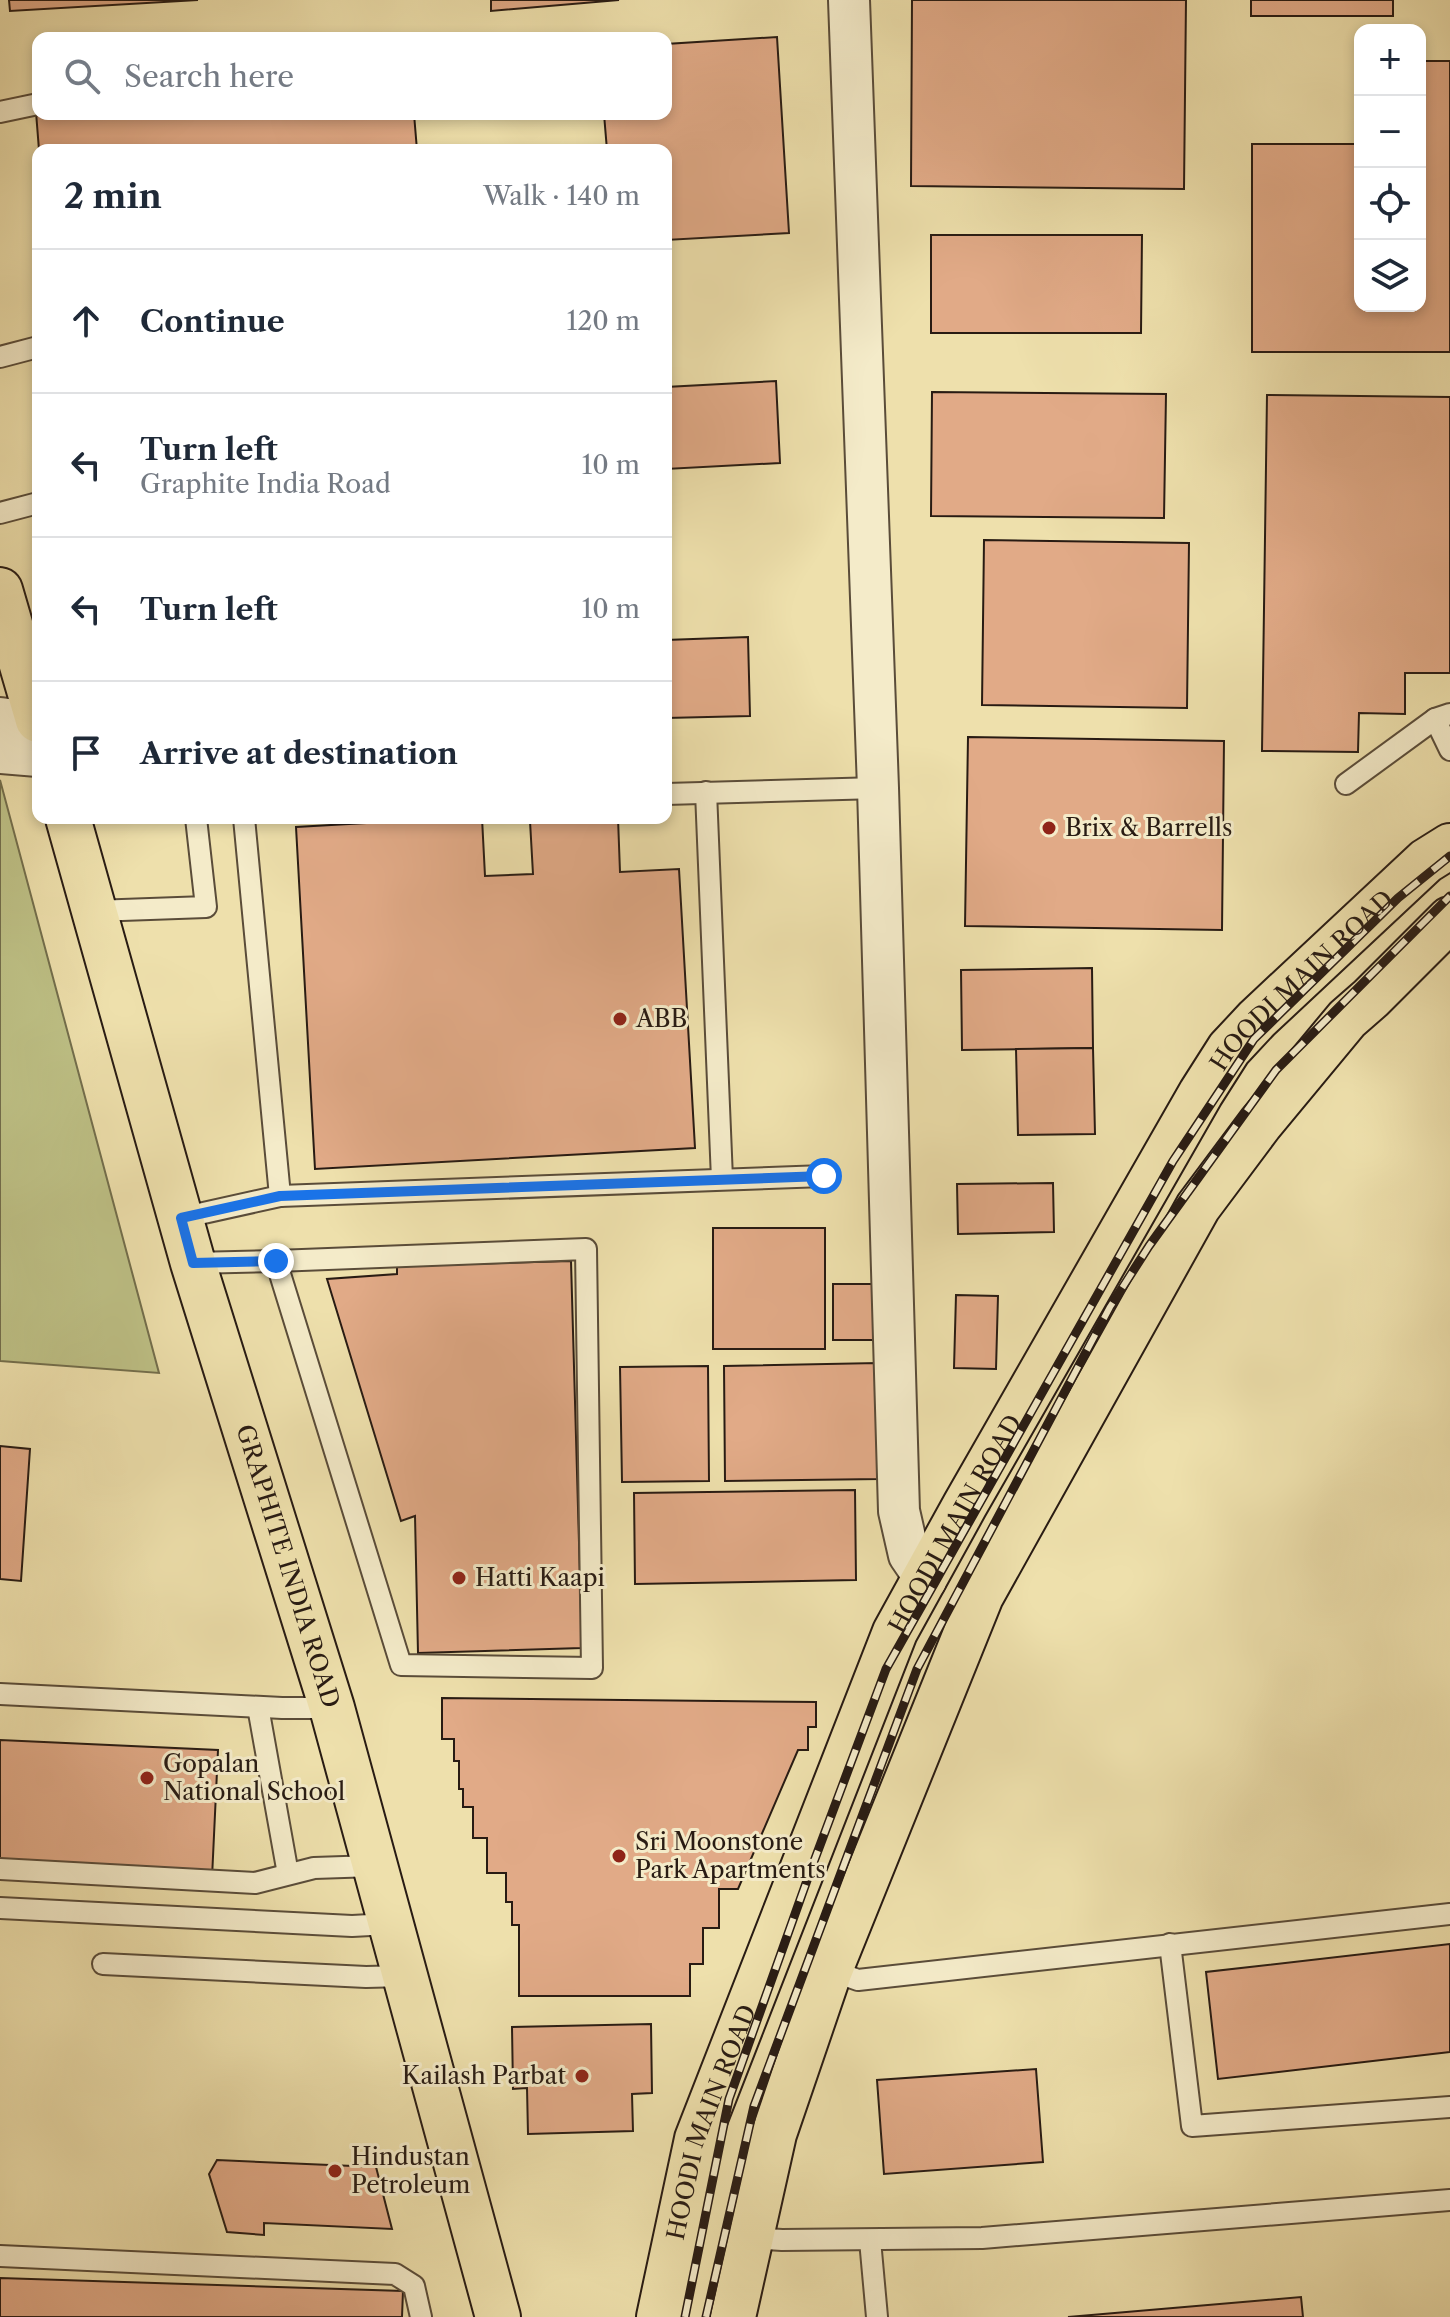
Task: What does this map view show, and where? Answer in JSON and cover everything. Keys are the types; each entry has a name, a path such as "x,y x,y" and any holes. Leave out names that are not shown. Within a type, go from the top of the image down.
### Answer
{"main road":[{"path":"0,590 32,702"},
{"name":"GRAPHITE INDIA ROAD","path":"70,824 193,1263 332,1708 498,2317"},
{"name":"HOODI MAIN ROAD","path":"659,2317 697,2139 895,1632 1201,1093 1229,1049 1267,1009 1426,861 1450,846"},
{"path":"733,2317 774,2134 830,1970 981,1596 1198,1207 1260,1124 1347,1019 1450,919"}],"street":[{"path":"849,0 878,788 899,1511 909,1555 926,1580"},
{"path":"0,720 32,723"},
{"path":"0,751 32,754"}],"lane":[{"path":"0,112 32,105"},
{"path":"0,357 32,349"},
{"path":"0,513 32,505"},
{"path":"1346,784 1442,717 1450,750"},
{"path":"672,794 878,788"},
{"path":"706,792 722,1179"},
{"path":"94,911 206,907 197,824"},
{"path":"245,824 280,1196"},
{"path":"181,1218 280,1196 824,1176"},
{"path":"193,1263 586,1249 592,1668 401,1665 276,1261"},
{"path":"0,1694 332,1708"},
{"path":"258,1707 288,1874"},
{"path":"0,1869 255,1883 314,1868 374,1866"},
{"path":"0,1908 352,1926 389,1924"},
{"path":"830,1970 858,1980 1450,1914"},
{"path":"1170,1944 1192,2126 1450,2107"},
{"path":"103,1964 366,1977 405,1976"},
{"path":"750,2238 982,2238 1450,2200"},
{"path":"870,2240 877,2317"},
{"path":"0,2256 395,2274 414,2286 421,2317"}],"green space":[{"path":"0,780 159,1373 0,1361"}],"building":[{"path":"9,0 198,0 10,11"},
{"path":"491,0 619,0 491,11"},
{"path":"912,0 1186,0 1184,189 911,186"},
{"path":"1251,0 1393,0 1393,16 1251,16"},
{"path":"777,37 789,233 672,240 672,144 606,144 604,120 672,120 672,44"},
{"path":"1426,61 1450,61 1450,352 1252,352 1252,144 1354,144 1354,312 1426,312"},
{"path":"37,120 414,120 416,144 39,144"},
{"path":"931,235 1142,235 1141,333 931,333"},
{"path":"776,381 780,463 672,469 672,387"},
{"path":"932,392 1166,394 1164,518 931,516"},
{"path":"1267,395 1450,397 1450,673 1405,673 1405,714 1359,713 1358,752 1262,751"},
{"path":"984,540 1189,543 1187,708 982,705"},
{"path":"748,637 750,716 672,718 672,640"},
{"path":"968,737 1224,741 1222,930 965,926"},
{"path":"482,824 485,876 533,874 530,824 618,824 620,872 679,869 695,1148 315,1169 296,827"},
{"path":"1092,968 1093,1048 962,1050 961,970"},
{"path":"1093,1048 1095,1134 1018,1135 1016,1049"},
{"path":"1053,1183 1054,1232 958,1234 957,1184"},
{"path":"713,1228 825,1228 825,1349 713,1349"},
{"path":"571,1261 582,1648 418,1653 415,1516 401,1521 327,1279 397,1274 397,1266"},
{"path":"833,1284 877,1284 877,1340 833,1340"},
{"path":"956,1295 998,1296 996,1369 954,1368"},
{"path":"878,1363 880,1479 725,1481 724,1366"},
{"path":"708,1366 709,1481 622,1482 620,1367"},
{"path":"0,1446 30,1449 21,1581 0,1579"},
{"path":"855,1490 856,1580 635,1584 634,1493"},
{"name":"Sri Moonstone Park Apartments","path":"442,1698 816,1702 816,1727 808,1727 808,1750 798,1750 738,1889 719,1889 719,1928 703,1928 703,1964 690,1964 690,1996 519,1996 519,1925 512,1925 512,1902 506,1902 506,1873 487,1873 487,1838 473,1838 473,1807 463,1807 463,1789 459,1789 459,1761 454,1761 454,1739 442,1739"},
{"path":"0,1740 218,1750 212,1878 0,1868"},
{"path":"1450,1944 1450,2052 1218,2079 1206,1972"},
{"path":"651,2024 652,2093 632,2094 633,2131 528,2134 527,2088 513,2089 512,2027"},
{"path":"1036,2069 1043,2162 884,2174 877,2080"},
{"path":"217,2160 376,2167 392,2229 264,2223 264,2235 227,2232 209,2174"},
{"path":"0,2278 403,2291 402,2317 0,2317"},
{"path":"1301,2297 1303,2317 1068,2317"}],"railway":[{"path":"685,2317 729,2099 886,1669 1173,1161 1254,1039 1398,898 1450,856"},
{"path":"706,2317 754,2106 917,1669 1110,1307 1149,1246 1276,1070 1450,896"}],"place":[{"name":"Brix & Barrells","path":"1049,828"},
{"name":"ABB","path":"620,1019"},
{"name":"Hatti Kaapi","path":"459,1578"},
{"name":"Gopalan National School","path":"147,1778"},
{"name":"Sri Moonstone Park Apartments","path":"619,1856"},
{"name":"Kailash Parbat","path":"582,2076"},
{"name":"Hindustan Petroleum","path":"335,2171"}],"route":[{"path":"276,1261 193,1263 181,1218 280,1196 824,1176"}]}
